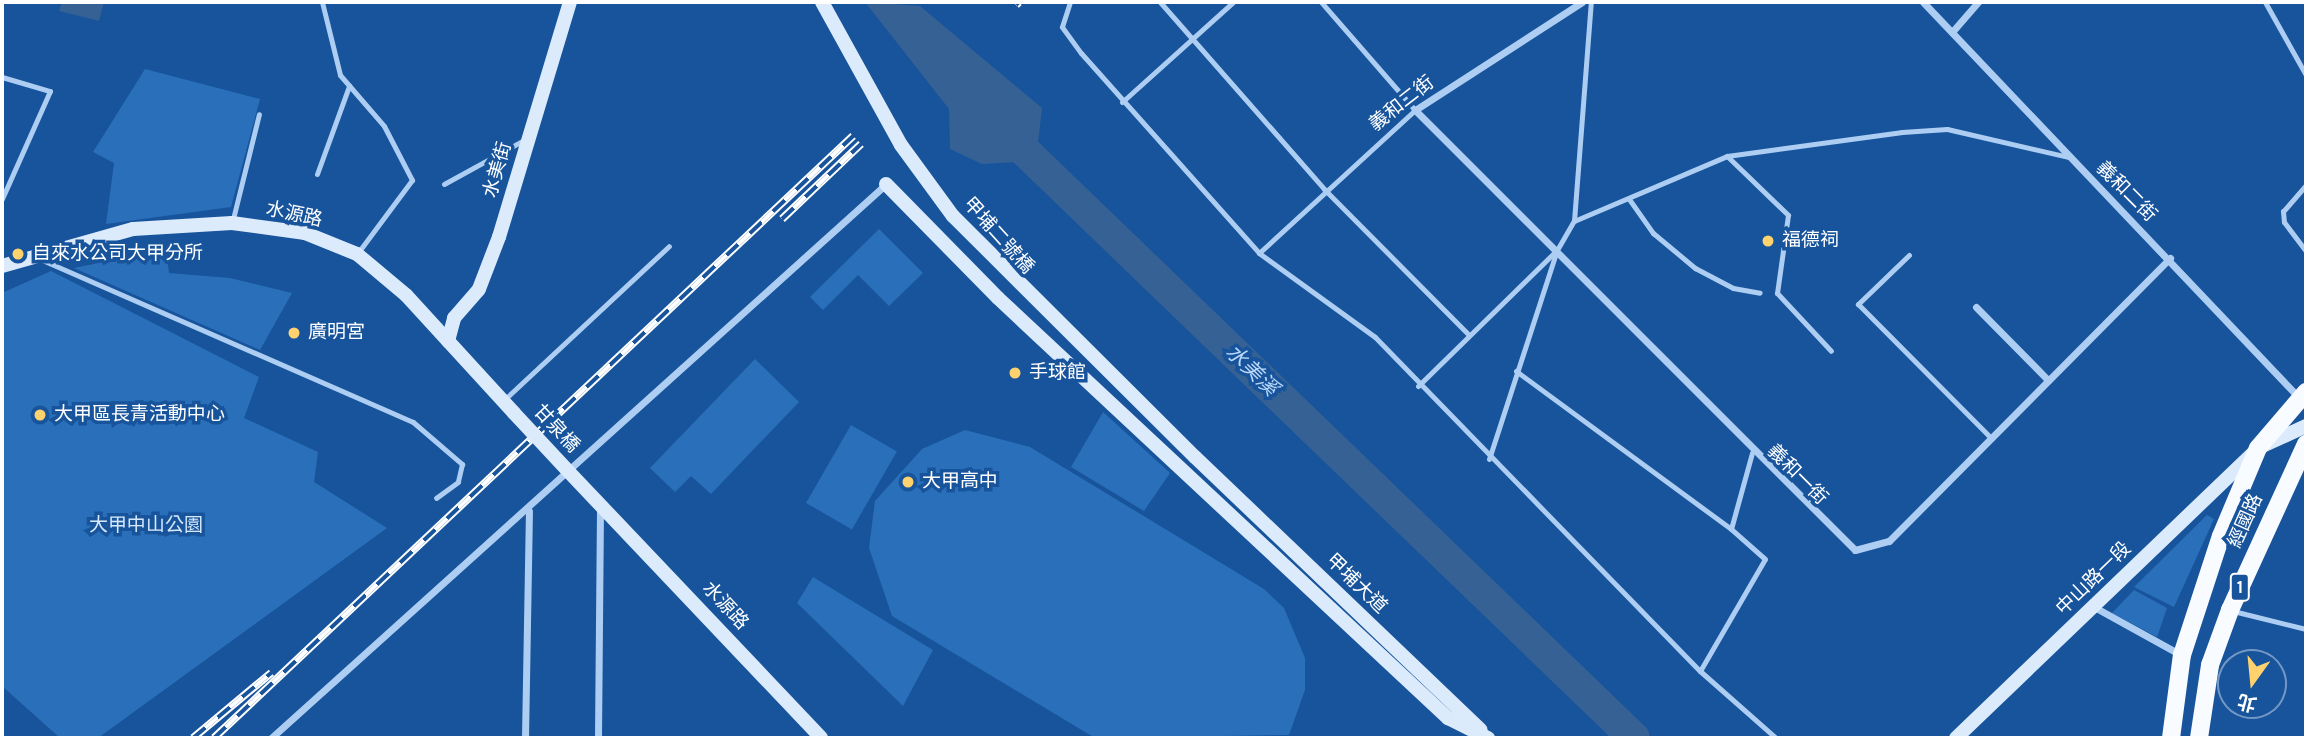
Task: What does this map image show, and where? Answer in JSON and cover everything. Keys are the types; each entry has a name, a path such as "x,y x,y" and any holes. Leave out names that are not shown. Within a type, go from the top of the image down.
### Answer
{"main road":[{"name":"中山路一段","path":"2258,448 2304,399"},
{"name":"經國路","path":"2199,738 2210,665 2230,610 2306,444"},
{"name":"經國路","path":"2171,738 2182,655 2258,448"}],"street":[{"name":"水美街","path":"448,341 454,318 479,289 570,2"},
{"name":"甲埔二號橋","path":"822,2 901,145 953,216 1195,457"},
{"name":"義和二街","path":"1415,110 1582,2"},
{"name":"義和二街","path":"1923,2 2068,157 2304,399"},
{"path":"1952,32 1978,2"},
{"name":"義和一街","path":"1415,110 1557,250 1752,453 1840,540 1871,551 1889,541 1988,435 2048,380 2169,258"},
{"path":"271,738 529,511 886,184 998,298 1448,718 1489,738"},
{"name":"水源路","path":"3,264 133,229 232,223 305,233 357,254 448,341 514,413"},
{"path":"1976,307 2048,380"},
{"name":"甘泉橋","path":"514,413 569,472"},
{"name":"中山路一段","path":"1956,738 2096,608 2258,448 2306,426"},
{"name":"甲埔大道","path":"1195,457 1489,738"},
{"name":"水源路","path":"569,472 600,501 821,738"},
{"path":"598,738 600,501"},
{"path":"525,738 529,511"},
{"path":"2096,608 2182,655"}],"lane":[{"path":"322,2 340,75 384,126 412,180 357,254"},
{"path":"1070,2 1062,27 1122,102 1259,253 1375,337 1418,386 1700,671 1776,738"},
{"path":"1160,2 1324,189 1467,333"},
{"path":"1122,102 1195,40 1233,2"},
{"path":"1321,2 1415,110"},
{"path":"1489,458 1557,250 1574,221 1591,2"},
{"path":"2265,2 2306,75"},
{"path":"2,77 50,91 2,199"},
{"path":"317,174 349,86"},
{"name":"義和二街","path":"1259,253 1324,189 1415,110"},
{"path":"232,223 259,114"},
{"path":"1574,221 1727,156 1947,129 2068,157"},
{"path":"444,184 527,138"},
{"path":"1727,156 1788,215 1777,293 1831,351"},
{"path":"2306,185 2283,211 2284,222 2306,251"},
{"path":"1629,199 1653,233 1695,268 1733,288 1760,293"},
{"path":"503,401 670,246"},
{"path":"1418,386 1467,333 1557,250"},
{"path":"34,256 413,422 461,464 458,482 436,498"},
{"path":"1909,256 1858,303 1988,435"},
{"path":"1516,371 1731,529 1765,559 1700,671"},
{"path":"1731,529 1752,453"},
{"path":"2230,610 2306,629"}],"green space":[{"path":"145,69 260,99 231,207 106,224 114,163 93,152"},
{"path":"879,229 923,273 889,306 858,275 823,310 810,297"},
{"path":"166,249 169,273 230,278 292,293 260,350 74,268"},
{"name":"大甲中山公園","path":"51,271 259,377 244,418 318,452 314,482 387,528 98,738 60,738 2,686 2,293"},
{"path":"755,359 799,402 711,494 691,476 675,492 650,468"},
{"path":"1103,412 1170,473 1144,511 1071,467"},
{"path":"851,425 897,452 852,529 806,503"},
{"path":"965,430 1030,447 1264,589 1284,608 1305,658 1305,690 1289,735 1095,738 892,616 869,548 875,501 922,449"},
{"path":"2207,515 2214,519 2174,607 2134,587"},
{"path":"813,577 933,650 903,706 797,603"},
{"path":"2134,590 2167,608 2157,637 2112,613"}],"shaded area":[{"path":"62,2 104,2 99,21 59,11"},
{"path":"865,2 920,6 1042,108 1036,161 982,164 950,149 949,109"}],"waterway":[{"name":"水美溪","path":"1005,132 1634,738"}],"railway":[{"path":"1016,5 1019,2"},
{"path":"214,738 853,136"},
{"path":"782,219 861,144"},
{"path":"193,738 271,673"}],"place":[{"name":"福德祠","path":"1768,241"},
{"name":"自來水公司大甲分所","path":"18,254"},
{"name":"廣明宮","path":"294,333"},
{"name":"手球館","path":"1015,373"},
{"name":"大甲區長青活動中心","path":"40,415"},
{"name":"大甲高中","path":"908,482"}]}
